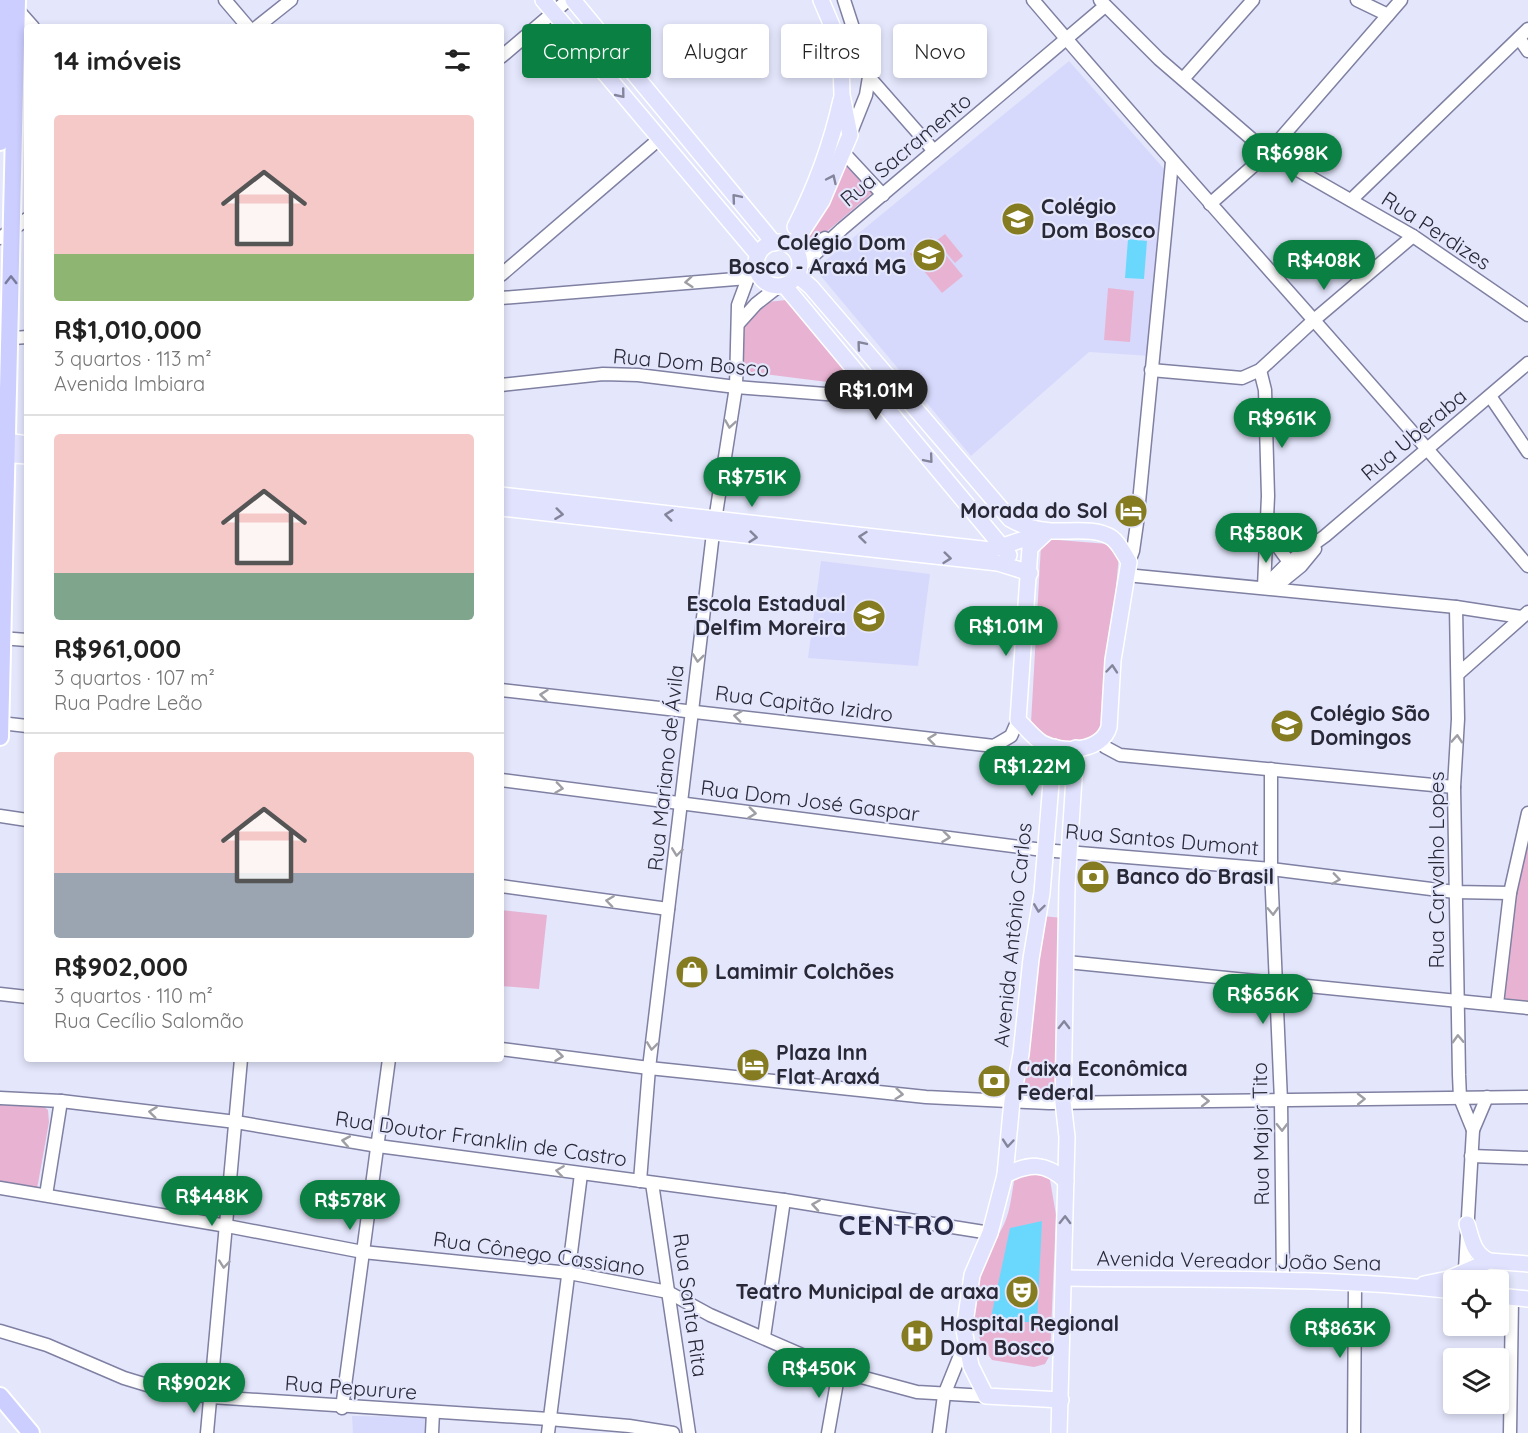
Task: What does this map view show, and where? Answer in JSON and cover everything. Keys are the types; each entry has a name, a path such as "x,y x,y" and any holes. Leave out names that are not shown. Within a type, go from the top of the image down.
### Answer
{"highway":[{"path":"0,142 7,3"},
{"path":"0,737 7,3"},
{"path":"0,1396 31,1433"}],"main road":[{"path":"543,0 658,140 762,279 781,286 1023,570"},
{"path":"573,0 791,256 811,287 1010,519 1021,525 1048,531 1098,532 1112,538 1127,568 1113,660 1109,727 1107,735 1087,748 1054,747 1042,743 1018,720 1026,597 1023,570 1030,548 1048,531"},
{"path":"781,286 791,256 817,197 844,153 850,135 842,95 841,63 833,28 820,0"},
{"path":"817,197 842,95"},
{"path":"754,267 764,247 791,256"},
{"path":"4,447 24,444"},
{"path":"4,447 24,455"},
{"path":"951,484 968,470"},
{"path":"504,495 1023,570"},
{"path":"504,507 991,550 1048,531"},
{"name":"Avenida Antônio Carlos","path":"986,1396 971,1366 964,1330 972,1275 990,1233 1005,1174 1012,1101 1021,1054 1031,959 1042,893 1043,850 1054,747"},
{"path":"1059,1433 1067,1137 1063,1102 1069,850 1076,748"},
{"path":"1005,1174 1024,1166 1043,1166 1066,1181"},
{"path":"1467,1224 1475,1249 1480,1257 1489,1261"},
{"name":"Avenida Vereador João Sena","path":"1474,1270 1489,1261 1528,1264"},
{"name":"Avenida Vereador João Sena","path":"1064,1278 1283,1281 1413,1287 1443,1291"},
{"name":"Avenida Vereador João Sena","path":"1413,1287 1443,1280"},
{"path":"1509,1297 1528,1299"},
{"path":"986,1396 1060,1400"}],"street":[{"path":"225,0 245,24"},
{"path":"261,24 291,0"},
{"path":"504,54 568,0"},
{"path":"844,0 852,24"},
{"path":"1033,0 1172,162 1428,449 1528,566"},
{"path":"1183,79 1253,0"},
{"path":"1357,0 1388,15"},
{"path":"1210,204 1268,153 1401,0"},
{"path":"7,3 30,24"},
{"name":"Rua Sacramento","path":"791,256 842,229 884,195 1068,40 1102,3"},
{"name":"Rua Perdizes","path":"1102,3 1183,79 1268,153 1413,236 1528,315"},
{"path":"1524,34 1528,51"},
{"path":"1351,200 1524,34"},
{"path":"850,135 866,95 869,78"},
{"path":"871,78 934,151"},
{"path":"504,272 658,140"},
{"path":"844,153 884,195"},
{"path":"1172,162 1137,524 1133,551 1127,568 1269,588 1525,614"},
{"path":"6,235 24,221"},
{"path":"1151,370 1242,378 1260,370 1314,320 1413,236"},
{"path":"504,298 754,267"},
{"name":"Rua Mariano de Ávila","path":"646,1182 649,1068 714,527 736,387 738,305 754,267"},
{"path":"738,324 756,304 781,286"},
{"path":"5,339 24,337"},
{"name":"Rua Uberaba","path":"1269,588 1325,536 1528,363"},
{"path":"1260,370 1265,390 1269,588"},
{"name":"Rua Dom Bosco","path":"504,385 603,374 638,375 736,387 878,398"},
{"path":"1490,396 1528,452"},
{"path":"1268,533 1295,564 1302,580 1313,592"},
{"name":"Rua Carvalho Lopes","path":"1456,607 1458,674 1454,788 1456,1002 1460,1098 1473,1130"},
{"path":"1458,674 1525,614"},
{"path":"1,638 24,640"},
{"name":"Rua Capitão Izidro","path":"504,690 994,746 1011,736 1018,720"},
{"path":"0,723 24,726"},
{"path":"1100,741 1105,747 1120,754 1454,788"},
{"name":"Rua Major Tito","path":"1271,769 1271,869 1281,1101 1283,1281"},
{"name":"Rua Dom José Gaspar","path":"504,780 1043,850"},
{"path":"1497,1004 1510,893 1528,813"},
{"path":"0,816 24,820"},
{"name":"Rua Santos Dumont","path":"1043,850 1069,850 1271,869 1455,892 1510,893"},
{"path":"504,886 668,909"},
{"path":"1067,962 1528,1008"},
{"path":"0,994 24,997"},
{"path":"504,1049 649,1068 926,1097 1012,1101 1281,1101 1528,1097"},
{"path":"207,1433 228,1226 241,1062"},
{"path":"342,1408 389,1062"},
{"name":"Rua Carvalho Lopes","path":"1466,1270 1473,1130 1487,1097"},
{"name":"Rua Doutor Franklin de Castro","path":"0,1098 61,1101 236,1122 378,1146 784,1200 990,1233"},
{"path":"46,1195 61,1101"},
{"path":"1471,1156 1528,1158"},
{"path":"548,1433 581,1174"},
{"name":"Rua Santa Rita","path":"646,1182 668,1292 689,1433"},
{"name":"Rua Cônego Cassiano","path":"0,1188 228,1226 363,1252 568,1274 668,1292 710,1315 839,1371 878,1383 944,1395 986,1396"},
{"path":"764,1337 784,1200"},
{"path":"1354,1433 1355,1285"},
{"name":"Rua Pepurure","path":"0,1330 47,1346 124,1378 157,1388 210,1397 342,1408 549,1419 630,1426 673,1433"},
{"path":"1506,1336 1510,1433"},
{"path":"939,1433 944,1395 965,1343"},
{"path":"828,1433 839,1371"},
{"path":"432,1433 433,1412"}],"shaded area":[{"name":"Colégio Dom Bosco","path":"1069,61 1165,170 1151,356 1089,352 971,456 815,269"},
{"path":"845,165 872,193 824,234 805,243"},
{"path":"945,234 963,256 955,263 936,241"},
{"path":"931,237 963,276 942,293 910,254"},
{"path":"1108,288 1134,291 1130,342 1104,340"},
{"path":"786,300 856,379 851,385 740,371 746,319 767,302"},
{"path":"1046,539 1108,544 1119,555 1103,725 1098,733 1086,741 1070,742 1044,738 1031,723 1041,545"},
{"name":"Escola Estadual Delfim Moreira","path":"821,561 930,574 918,666 808,658"},
{"path":"1528,844 1528,1001 1504,1000 1515,896"},
{"path":"504,910 547,915 539,989 504,986"},
{"path":"1042,916 1063,918 1062,1093 1054,1098 1031,1099 1022,1092"},
{"path":"0,1105 43,1106 48,1110 49,1122 37,1189 0,1183"},
{"path":"1022,1170 1049,1174 1056,1215 1050,1355 1045,1364 1034,1367 992,1360 979,1337 973,1313 977,1275 1005,1222 1015,1176"},
{"path":"352,1416 425,1417 425,1433 353,1433"}],"water":[{"path":"1128,239 1147,241 1144,279 1125,278"},
{"path":"1042,1221 1037,1322 990,1322 1010,1228"}],"place":[{"name":"Colégio Dom Bosco","path":"1018,219"},
{"name":"Colégio Dom Bosco - Araxá MG","path":"929,255"},
{"name":"Morada do Sol","path":"1131,511"},
{"name":"Escola Estadual Delfim Moreira","path":"869,616"},
{"name":"Colégio São Domingos","path":"1287,726"},
{"name":"Banco do Brasil","path":"1093,877"},
{"name":"Lamimir Colchões","path":"692,972"},
{"name":"Plaza Inn Flat Araxá","path":"753,1065"},
{"name":"Caixa Econômica Federal","path":"994,1081"},
{"name":"Teatro Municipal de araxa","path":"1022,1292"},
{"name":"Hospital Regional Dom Bosco","path":"917,1336"}],"district":[{"name":"CENTRO","path":"897,1226"}]}
